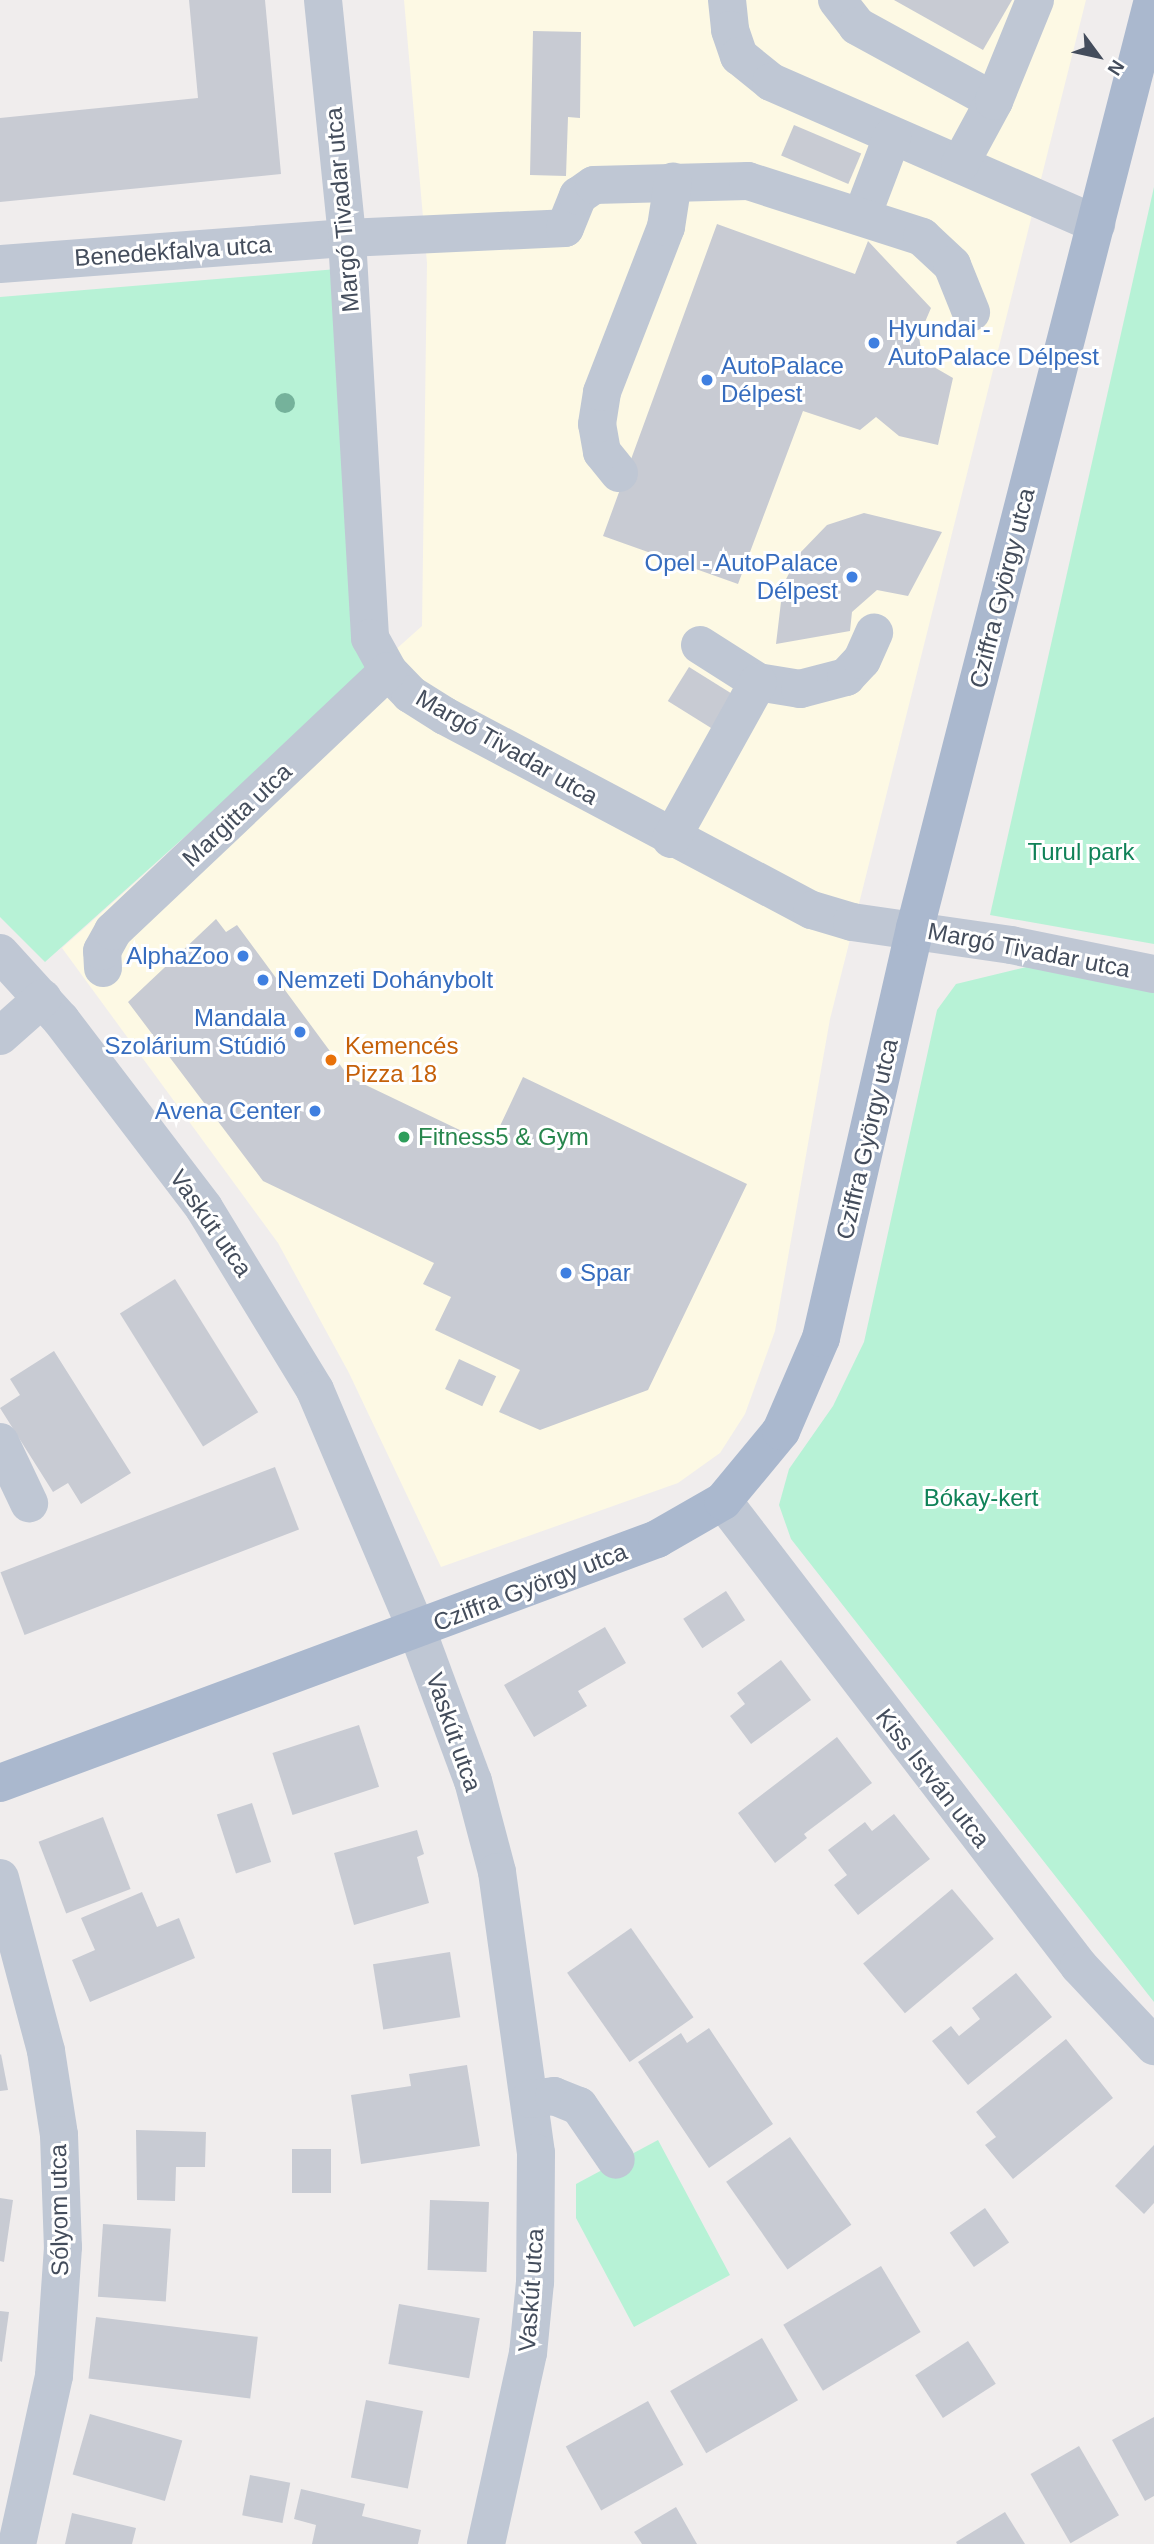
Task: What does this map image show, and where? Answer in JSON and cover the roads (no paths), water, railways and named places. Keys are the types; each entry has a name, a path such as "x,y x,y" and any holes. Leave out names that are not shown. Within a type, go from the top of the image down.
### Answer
{"main road":[{"name":"Cziffra György utca","path":"0,1783 657,1539 723,1501 780,1431 821,1338 915,928 1153,0"}],"street":[{"name":"Margó Tivadar utca","path":"323,0 347,238 370,638 388,671 410,694 445,716 671,839 812,909 852,922 915,928 1154,974"},
{"path":"727,0 732,42 751,69 892,136 1096,224"},
{"path":"837,0 858,26 994,101"},
{"path":"960,164 994,101 1035,0"},
{"path":"862,215 892,136"},
{"path":"619,472 602,452 597,424 603,392 666,227 673,182 748,181 862,215 922,237 940,251 961,281 971,312"},
{"name":"Benedekfalva utca","path":"0,264 347,238 565,228 578,196 594,185 673,182"},
{"path":"700,645 758,682 800,689 846,677 862,660 874,633"},
{"name":"Margitta utca","path":"103,968 102,951 113,931 388,671"},
{"path":"671,839 758,682"},
{"name":"Vaskút utca","path":"0,953 43,998 242,1263 315,1390 417,1630 473,1781 497,1872 530,2099 537,2208 528,2353 486,2544"},
{"path":"0,1036 43,998"},
{"path":"0,1443 29,1503"},
{"name":"Kiss István utca","path":"723,1501 1079,1966 1154,2046"},
{"name":"Sólyom utca","path":"0,1878 46,2051 59,2135 62,2247 54,2376 17,2544"},
{"path":"530,2099 554,2096 579,2106 616,2160"}],"place":[{"name":"Hyundai - AutoPalace Délpest","path":"874,343"},
{"name":"AutoPalace Délpest","path":"707,380"},
{"name":"Opel - AutoPalace Délpest","path":"852,577"},
{"name":"AlphaZoo","path":"243,956"},
{"name":"Nemzeti Dohánybolt","path":"263,980"},
{"name":"Mandala Szolárium Stúdió","path":"300,1032"},
{"name":"Kemencés Pizza 18","path":"331,1060"},
{"name":"Avena Center","path":"315,1111"},
{"name":"Fitness5 & Gym","path":"404,1137"},
{"name":"Spar","path":"566,1273"}],"park label":[{"name":"Turul park","path":"1081,852"},
{"name":"Bókay-kert","path":"981,1498"}]}
